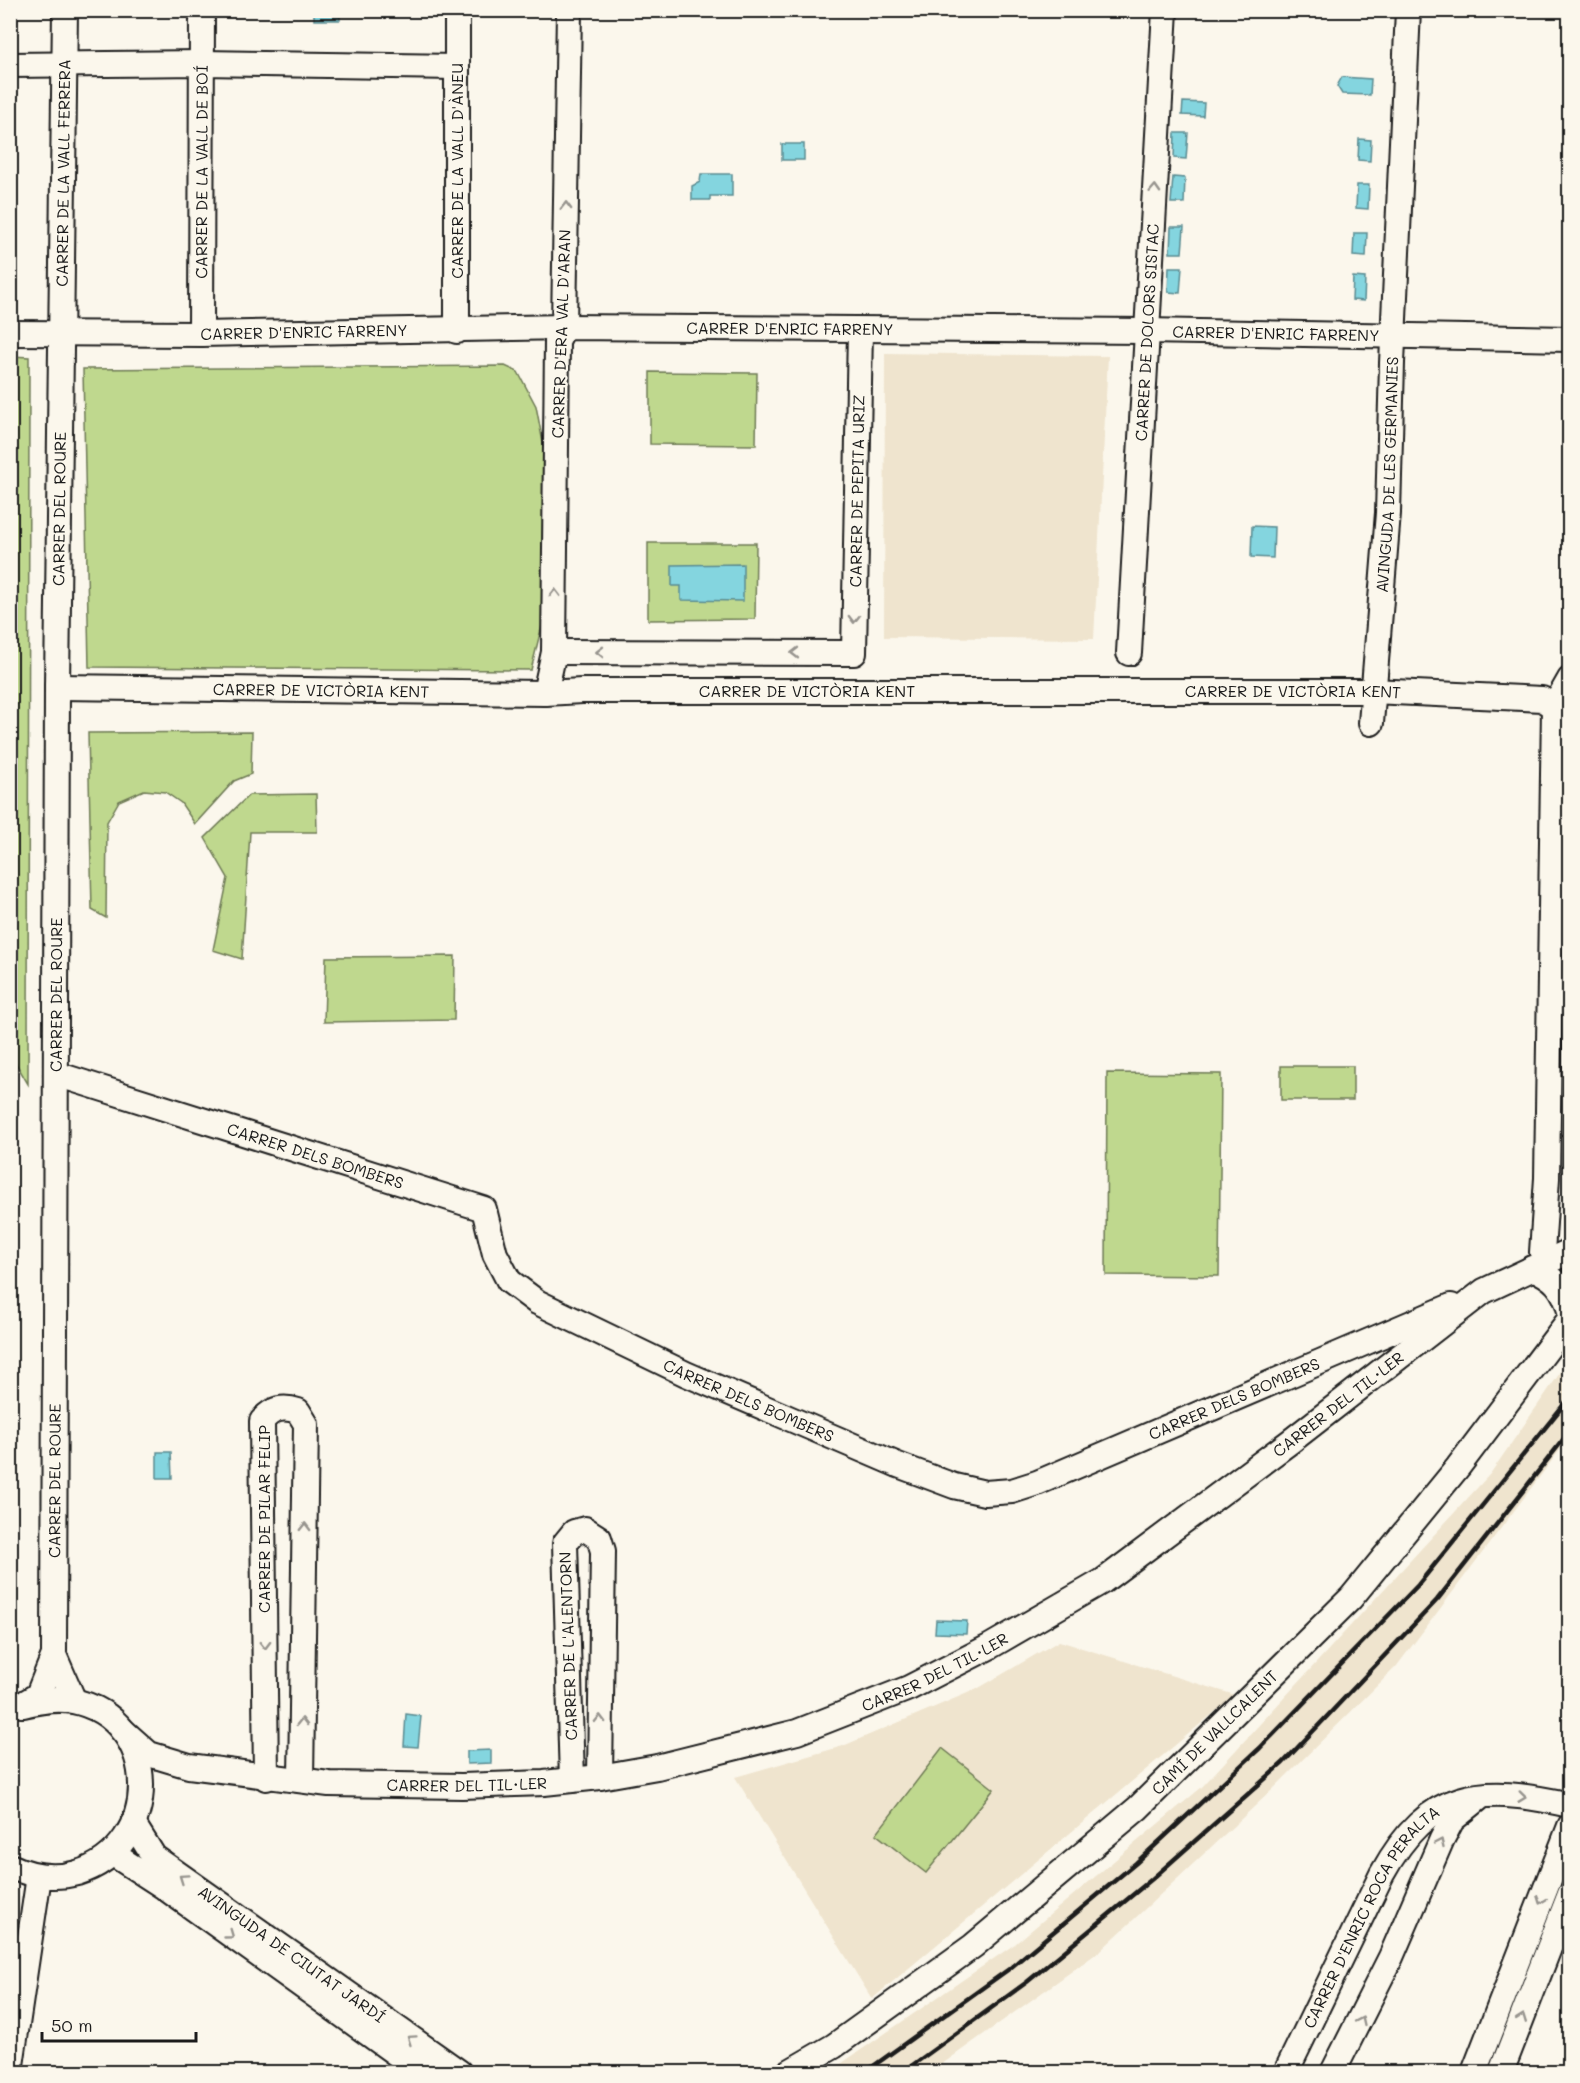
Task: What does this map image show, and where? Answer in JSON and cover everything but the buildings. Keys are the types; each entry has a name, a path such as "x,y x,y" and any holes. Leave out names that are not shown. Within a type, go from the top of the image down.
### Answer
{"street":[{"name":"CARRER DE LA VALL FERRERA","path":"62,334 65,10"},
{"name":"CARRER DE LA VALL DE BOÍ","path":"201,334 202,10"},
{"name":"CARRER DE LA VALL D'ÀNEU","path":"457,10 457,331"},
{"name":"CARRER DE DOLORS SISTAC","path":"1129,653 1165,10"},
{"name":"AVINGUDA DE LES GERMANIES","path":"1371,723 1388,513 1408,10"},
{"name":"CARRER D'ERA VAL D'ARAN","path":"545,693 554,652 557,341 564,327 569,14"},
{"path":"10,65 203,63 457,67"},
{"name":"CARRER D'ENRIC FARRENY","path":"10,333 201,334 457,331 564,327 1146,331 1569,339"},
{"name":"CARRER DE PEPITA URIZ","path":"554,652 854,653 860,330"},
{"name":"CARRER DEL ROURE","path":"16,1708 38,1695 54,1655 57,687 62,334"},
{"path":"1569,679 1554,707 1547,1178 1542,1252 1538,1266 1560,1285 1569,1311"},
{"name":"CARRER DE VICTÒRIA KENT","path":"57,687 545,693 582,691 1372,692 1542,699 1554,707"},
{"name":"CARRER DELS BOMBERS","path":"56,1074 484,1209 495,1254 509,1281 537,1302 686,1374 898,1465 954,1485 985,1493 1012,1491 1037,1483 1357,1348 1493,1286"},
{"path":"1547,1178 1552,1222 1563,1240 1569,1243"},
{"path":"1493,1286 1518,1263 1534,1233 1547,1178"},
{"name":"CARRER DEL TIL·LER","path":"74,1701 100,1712 149,1754 189,1766 267,1778 329,1784 462,1786 600,1777 657,1767 797,1732 909,1688 990,1647 1103,1581 1493,1286 1569,1251"},
{"name":"CAMÍ DE VALLCALENT","path":"789,2073 834,2046 973,1946 1138,1809 1351,1598 1458,1467 1569,1319"},
{"name":"CARRER DE PILAR FELIP","path":"267,1778 262,1420 276,1408 289,1408 298,1411 306,1424 301,1780"},
{"name":"CARRER DE L'ALENTORN","path":"572,1780 565,1543 574,1532 585,1529 599,1538 603,1551 600,1777"},
{"name":"CARRER DEL ROURE","path":"54,1655 74,1701"},
{"path":"16,1708 48,1699 74,1701"},
{"path":"10,1866 39,1876 66,1876 91,1869 113,1854 135,1825 142,1796 141,1772 134,1750 122,1730"},
{"path":"142,1796 163,1777 189,1766"},
{"name":"CARRER D'ENRIC ROCA PERALTA","path":"1333,2073 1366,2009 1452,1820 1467,1806 1485,1795"},
{"name":"CARRER D'ENRIC ROCA PERALTA","path":"1286,2073 1382,1874 1404,1837 1425,1817 1444,1805 1485,1795 1531,1797 1569,1805"},
{"name":"AVINGUDA DE CIUTAT JARDÍ","path":"135,1825 154,1857 459,2073"},
{"path":"1474,2073 1569,1826"},
{"name":"AVINGUDA DE CIUTAT JARDÍ","path":"113,1854 164,1887 422,2073"},
{"path":"10,2072 39,1876"},
{"path":"1501,2073 1569,1894"}],"shaded area":[{"path":"885,353 1108,356 1094,639 884,637"},
{"path":"1569,1360 1569,1438 1396,1667 1271,1791 1100,1951 931,2072 829,2072 1015,1944 1202,1787 1490,1474"},
{"path":"1059,1641 1235,1695 872,1999 735,1777 843,1746 977,1689"}],"green space":[{"path":"11,356 29,357 28,1084 10,1053"},
{"path":"505,366 518,372 536,406 544,448 544,617 531,670 89,667 83,369"},
{"path":"650,372 757,373 756,445 650,444"},
{"path":"648,543 756,543 755,619 648,620"},
{"path":"252,732 251,774 234,781 195,824 181,803 165,792 144,790 119,801 107,822 106,918 92,910 88,733"},
{"path":"316,794 317,832 250,832 242,959 213,950 228,878 205,838 249,795"},
{"path":"455,956 454,1020 324,1022 326,957"},
{"path":"1281,1066 1353,1066 1353,1100 1281,1100"},
{"path":"1107,1073 1221,1074 1219,1276 1106,1275"},
{"path":"942,1748 994,1789 926,1873 876,1834"}],"water":[{"path":"314,11 340,11 340,20 314,20"},
{"path":"1342,77 1371,79 1370,95 1342,94 1337,86"},
{"path":"1183,102 1204,103 1203,116 1182,115"},
{"path":"1175,133 1188,133 1186,159 1174,158"},
{"path":"1359,139 1371,140 1370,161 1358,160"},
{"path":"782,144 804,144 804,160 782,160"},
{"path":"701,174 732,174 732,196 710,196 710,200 692,200 692,186 700,182"},
{"path":"1173,177 1185,178 1184,203 1171,203"},
{"path":"1357,185 1369,185 1368,209 1356,208"},
{"path":"1171,227 1184,227 1182,253 1170,253"},
{"path":"1354,233 1367,233 1366,257 1353,256"},
{"path":"1169,267 1182,267 1180,293 1168,292"},
{"path":"1353,277 1365,278 1364,301 1352,300"},
{"path":"1252,526 1274,527 1273,558 1251,557"},
{"path":"743,564 743,601 681,600 681,586 672,586 672,565"},
{"path":"157,1452 171,1452 172,1478 157,1478"},
{"path":"936,1620 967,1621 966,1634 935,1633"},
{"path":"406,1714 421,1716 418,1747 404,1746"},
{"path":"491,1750 491,1763 467,1764 467,1751"}],"railway":[{"path":"865,2072 1009,1969 1136,1863 1260,1748 1418,1585 1570,1397"},
{"path":"903,2072 1027,1982 1152,1879 1283,1763 1437,1600 1570,1431"}]}
